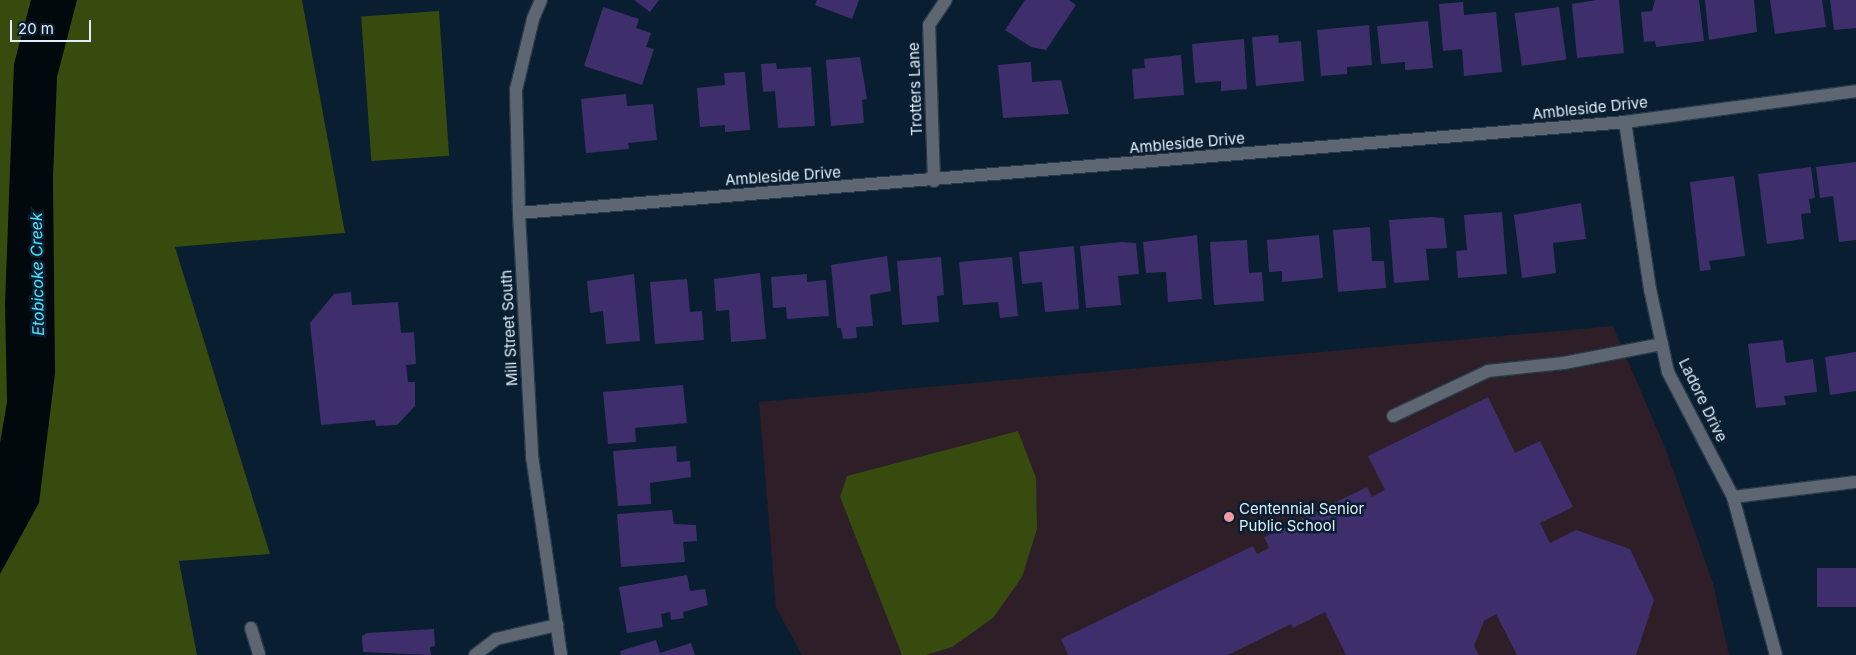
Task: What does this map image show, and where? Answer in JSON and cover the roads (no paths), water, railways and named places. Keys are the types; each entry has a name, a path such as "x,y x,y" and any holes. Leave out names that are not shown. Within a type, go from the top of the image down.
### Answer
{"street":[{"name":"Mill Street South","path":"541,0 533,19 516,90 519,213 532,456 561,655"},
{"name":"Trotters Lane","path":"934,181 929,25 946,0"},
{"name":"Ambleside Drive","path":"519,213 934,181 1625,122 1856,91"},
{"name":"Ladore Drive","path":"1625,122 1668,372 1733,497 1776,655"},
{"path":"1393,416 1488,371 1564,363 1662,344"},
{"path":"1733,497 1856,482"},
{"path":"475,655 496,639 557,625"},
{"path":"251,628 259,655"}],"water":[{"name":"Etobicoke Creek","path":"31,0 77,0 57,77 53,178 55,373 39,503 0,574 0,443 7,402 5,304 14,64"}],"place":[{"name":"Centennial Senior Public School","path":"1229,517"}]}
